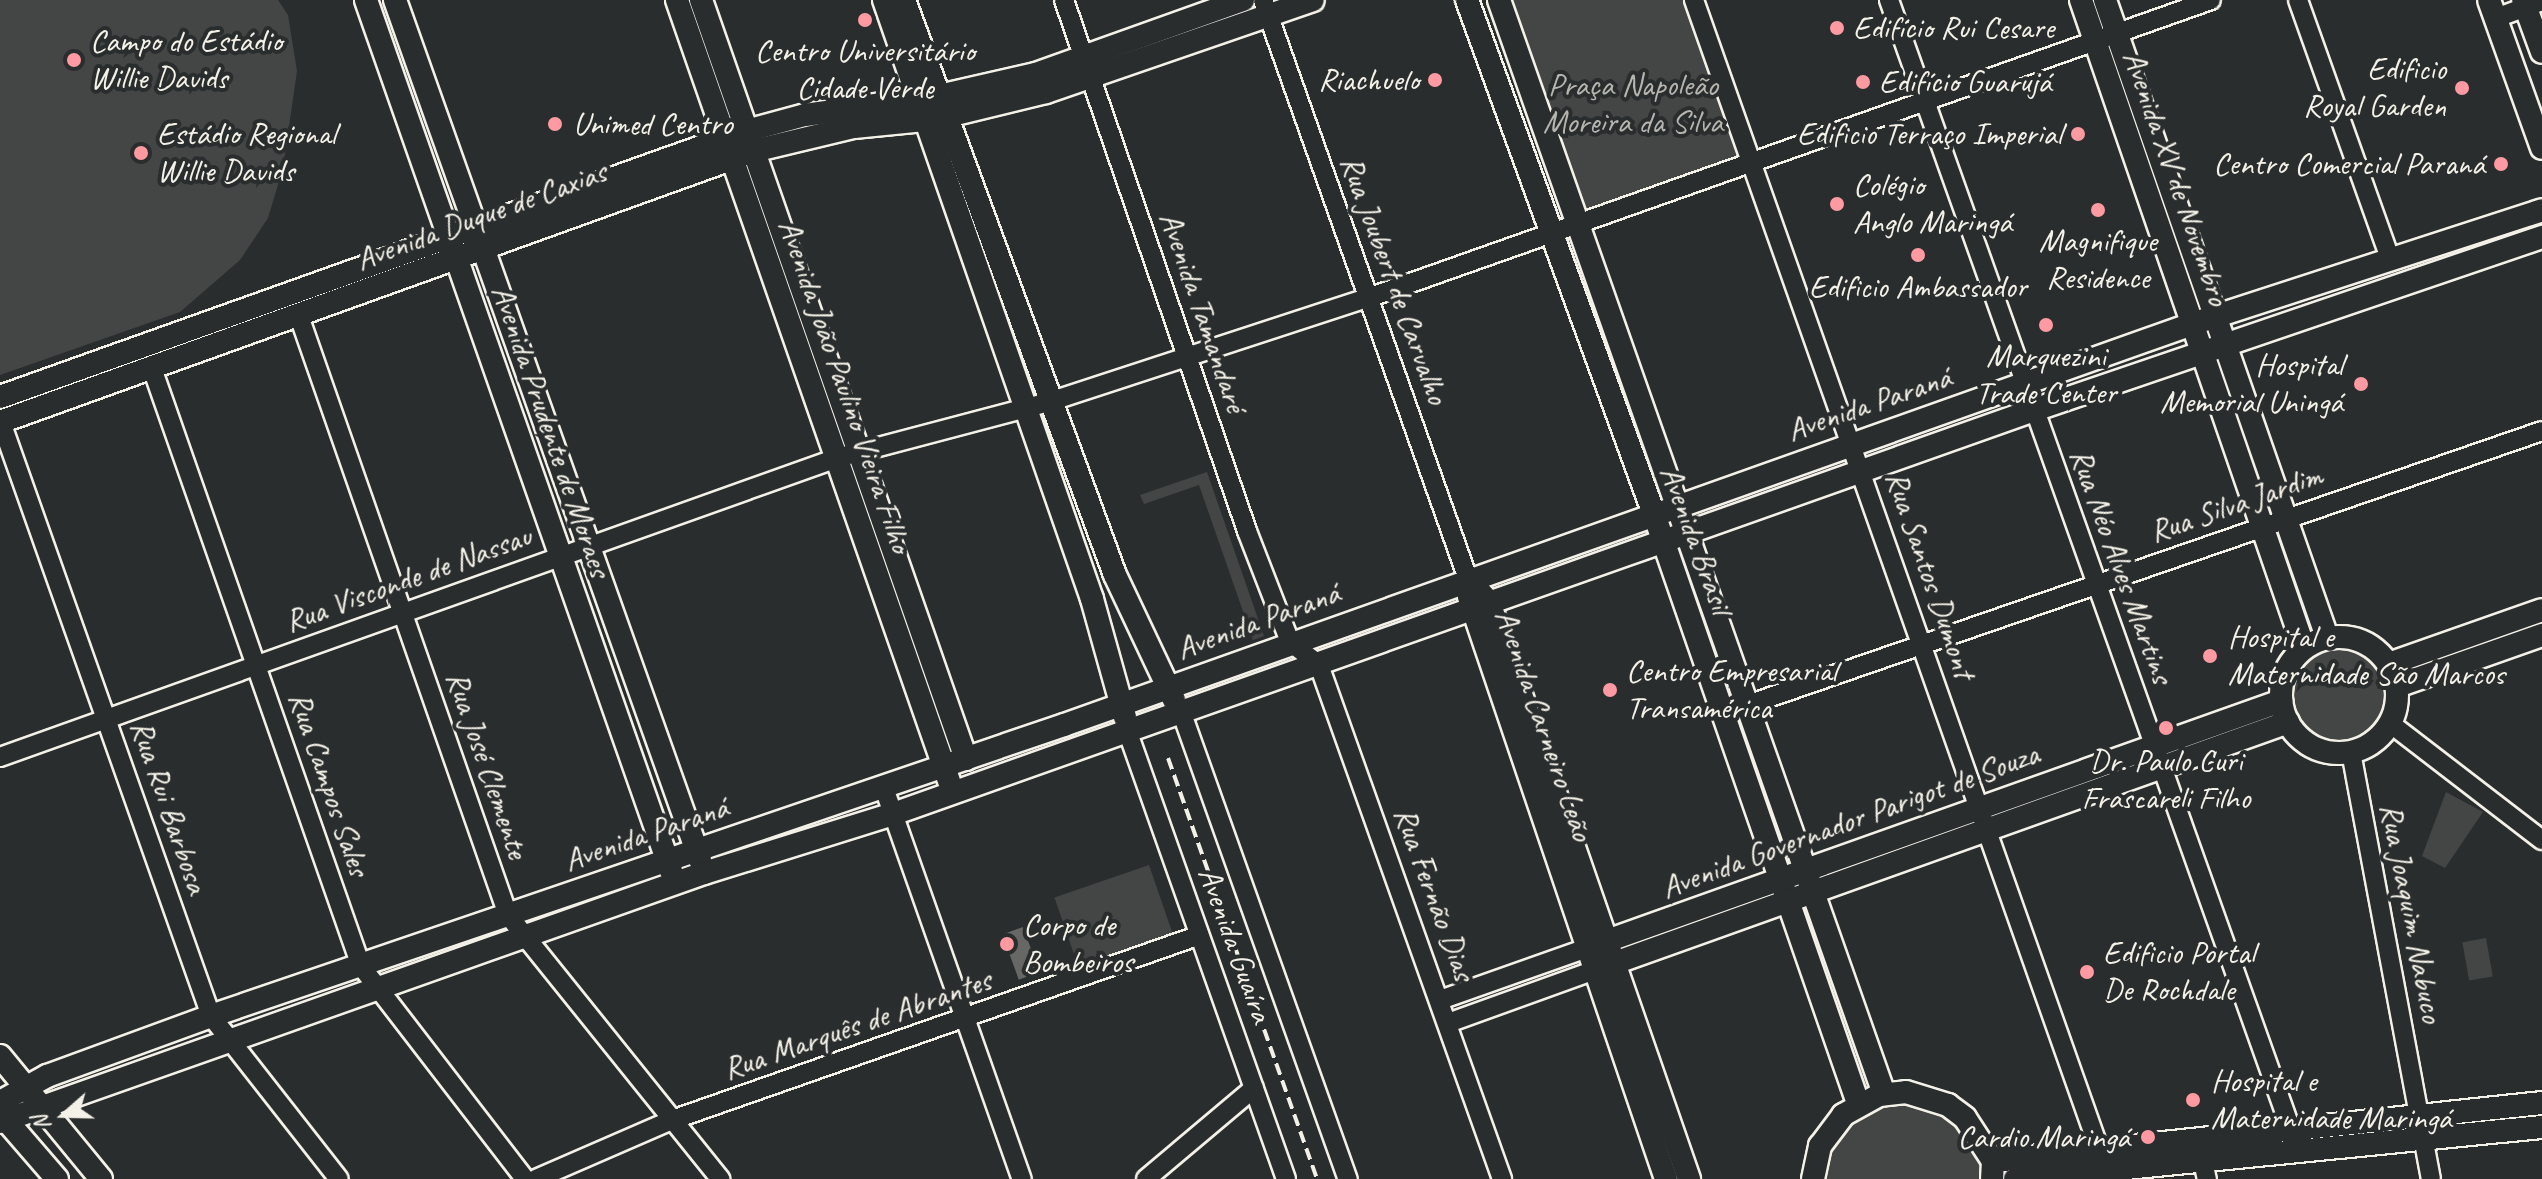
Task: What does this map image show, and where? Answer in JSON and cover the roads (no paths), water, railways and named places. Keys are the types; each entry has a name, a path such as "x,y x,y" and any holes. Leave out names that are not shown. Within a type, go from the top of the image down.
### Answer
{"main road":[{"name":"Avenida Prudente de Moraes","path":"366,0 676,883"},
{"name":"Avenida Prudente de Moraes","path":"395,0 704,873"},
{"name":"Avenida João Paulino Vieira Filho","path":"677,0 728,148 966,759"},
{"name":"Avenida João Paulino Vieira Filho","path":"701,0 750,141 954,793"},
{"path":"884,0 933,108 1115,575 1167,688 1181,711"},
{"path":"904,0 933,108 1122,705 1127,730"},
{"name":"Avenida Duque de Caxias","path":"750,141 854,127 933,108 1012,80 1087,69 1151,36 1243,0"},
{"name":"Avenida Duque de Caxias","path":"0,397 449,236 750,141 805,115 988,106 1087,69 1198,40 1266,8 1313,0"},
{"name":"Avenida Brasil","path":"1467,0 1654,514 1858,1103"},
{"name":"Avenida Brasil","path":"1499,0 1884,1094"},
{"name":"Avenida XV de Novembro","path":"2081,0 2304,648"},
{"name":"Avenida XV de Novembro","path":"2105,0 2327,637"},
{"path":"2530,3 2542,52"},
{"path":"2493,9 2542,148"},
{"path":"1151,36 1198,40"},
{"path":"988,106 1012,80"},
{"path":"805,115 854,127"},
{"name":"Avenida Duque de Caxias","path":"0,422 484,249 728,148"},
{"name":"Avenida Paraná","path":"2,1115 24,1085 211,1016 945,767 2192,324 2542,210"},
{"name":"Avenida Paraná","path":"2,1115 42,1109 704,873 954,793 2034,410 2542,237"},
{"path":"2441,243 2478,259"},
{"path":"2380,294 2401,256"},
{"path":"2110,353 2157,368"},
{"path":"1904,458 1927,418"},
{"path":"1715,492 1765,506"},
{"path":"1530,558 1566,576"},
{"name":"Avenida Carneiro Leão","path":"1468,579 1645,1085 1666,1179"},
{"path":"1384,640 1406,601"},
{"path":"2389,664 2542,610"},
{"path":"2397,686 2542,635"},
{"path":"2327,637 2368,644 2389,664 2397,686 2390,723 2374,742 2351,752 2314,747 2284,711 2286,671 2304,648 2327,637"},
{"path":"1218,668 1253,687"},
{"name":"Avenida Governador Parigot de Souza","path":"1597,944 1805,870 1982,819 2284,711"},
{"path":"1046,758 1064,725"},
{"path":"815,839 843,802"},
{"name":"Avenida Governador Parigot de Souza","path":"1605,967 1813,892 1982,819"},
{"path":"601,910 625,874"},
{"path":"409,949 450,963"},
{"path":"305,1015 329,977"},
{"path":"0,1056 101,1179"},
{"path":"62,1070 74,1097"},
{"name":"Avenida Carneiro Leão","path":"1645,1085 1689,1179"},
{"path":"1813,1179 1830,1129 1858,1103 1884,1094 1906,1092 1948,1105 1965,1118 1993,1170 2104,1160 2202,1160 2419,1116 2542,1103"},
{"path":"2,1115 57,1179"},
{"path":"2296,1141 2421,1139 2542,1127"},
{"path":"2015,1179 2104,1160"}],"street":[{"name":"Avenida Tamandaré","path":"1064,0 1185,359 1290,642"},
{"name":"Rua Santos Dumont","path":"1694,0 1862,471 2017,928 2104,1160"},
{"name":"Rua Néo Alves Martins","path":"1889,0 2296,1141"},
{"name":"Rua Visconde de Nassau","path":"0,757 848,455 1049,402 1368,298 2211,0"},
{"path":"2298,0 2401,256"},
{"path":"2493,9 2530,3"},
{"name":"Rua Joubert de Carvalho","path":"1266,8 1468,579"},
{"name":"Rua José Clemente","path":"299,316 508,915 720,1179"},
{"name":"Rua Campos Sales","path":"152,368 361,966 375,989 525,1179"},
{"name":"Rua Rui Barbosa","path":"0,422 211,1016 339,1179"},
{"name":"Rua Silva Jardim","path":"1724,713 2542,431"},
{"path":"1290,642 1319,665"},
{"name":"Rua Fernão Dias","path":"1319,665 1502,1179"},
{"path":"1181,711 1348,1179"},
{"path":"2390,723 2542,840"},
{"name":"Avenida Guaíra","path":"1127,730 1286,1179"},
{"name":"Rua Joaquim Nabuco","path":"2351,752 2421,1139 2431,1179"},
{"path":"884,788 1022,1179"},
{"name":"Rua Marquês de Abrantes","path":"536,1179 672,1120 1200,935"},
{"name":"Avenida Governador Parigot de Souza","path":"1440,1000 1597,944"},
{"name":"Avenida Governador Parigot de Souza","path":"1448,1023 1605,967"},
{"path":"1146,1179 1254,1088"}],"railway":[{"path":"1168,758 1317,1179"}],"place":[{"name":"Centro Universitário Cidade Verde","path":"865,20"},
{"name":"Edifício Rui Cesare","path":"1837,28"},
{"name":"Campo do Estádio Willie Davids","path":"74,60"},
{"name":"Riachuelo","path":"1435,80"},
{"name":"Edifício Guarujá","path":"1863,82"},
{"name":"Edificio Royal Garden","path":"2462,88"},
{"name":"Unimed Centro","path":"555,124"},
{"name":"Edificio Terraço Imperial","path":"2078,134"},
{"name":"Estádio Regional Willie Davids","path":"141,153"},
{"name":"Centro Comercial Paraná","path":"2501,164"},
{"name":"Colégio Anglo Maringá","path":"1837,204"},
{"name":"Magnifique Residence","path":"2098,210"},
{"name":"Edificio Ambassador","path":"1918,255"},
{"name":"Marquezini Trade Center","path":"2046,325"},
{"name":"Hospital Memorial Uningá","path":"2361,384"},
{"name":"Hospital e Maternidade São Marcos","path":"2210,656"},
{"name":"Centro Empresarial Transamérica","path":"1610,690"},
{"name":"Dr. Paulo Curi Frascareli Filho","path":"2166,728"},
{"name":"Corpo de Bombeiros","path":"1007,944"},
{"name":"Edificio Portal De Rochdale","path":"2087,972"},
{"name":"Hospital e Maternidade Maringá","path":"2193,1100"},
{"name":"Cardio Maringá","path":"2148,1137"}],"park label":[{"name":"Praça Napoleão Moreira da Silva","path":"1633,104"}]}
